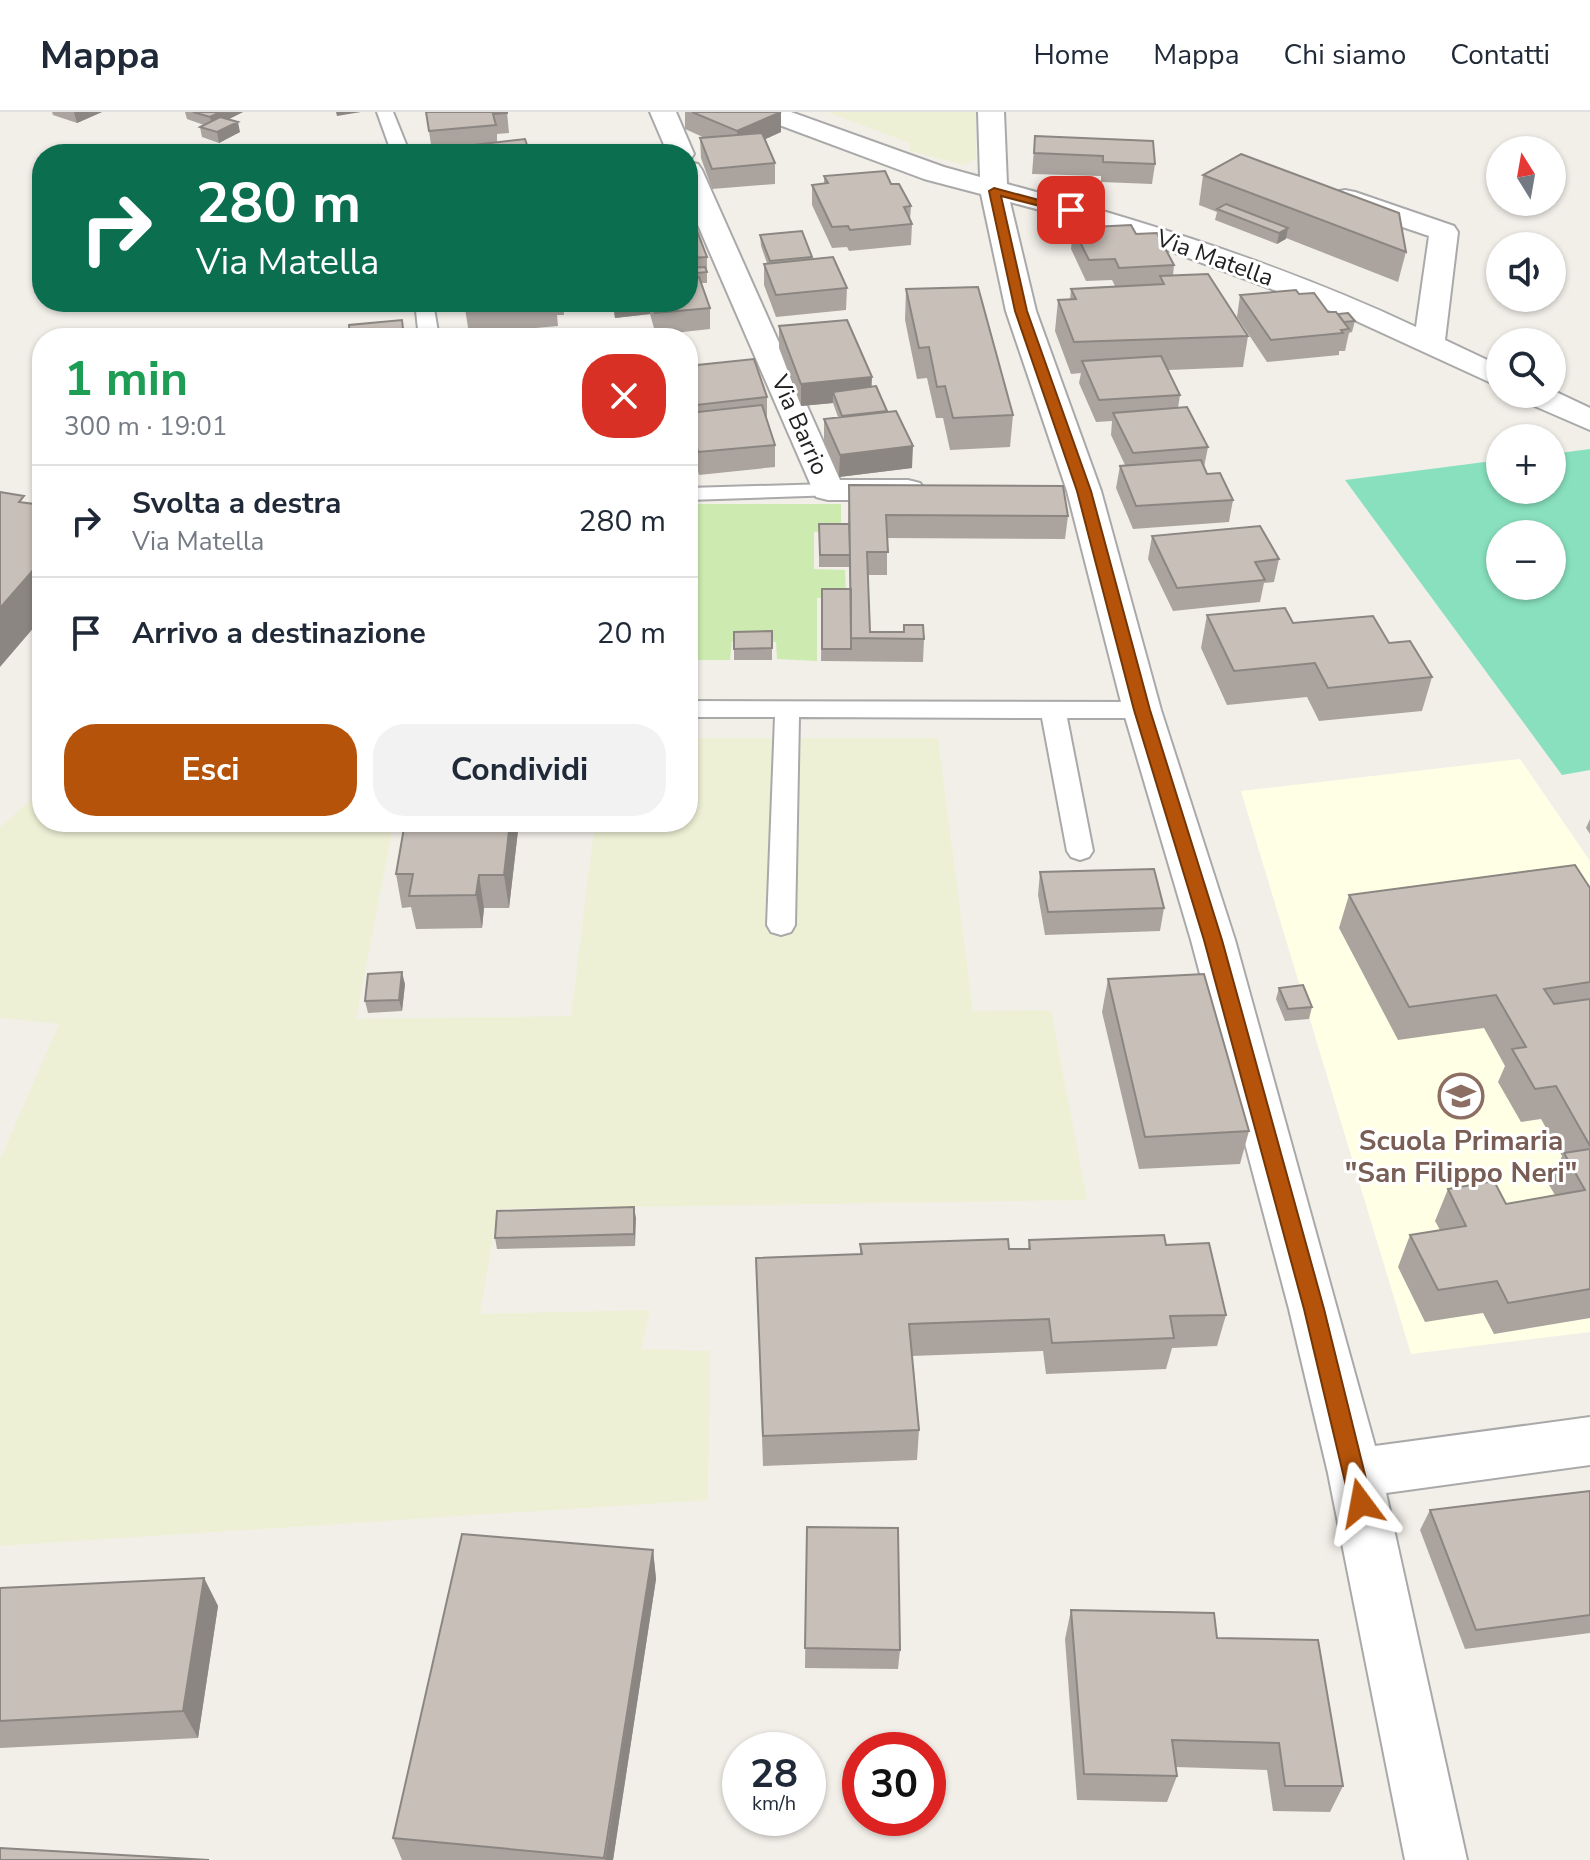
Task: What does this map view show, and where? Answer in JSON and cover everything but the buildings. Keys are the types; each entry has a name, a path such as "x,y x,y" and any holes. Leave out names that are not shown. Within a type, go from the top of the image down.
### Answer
{"street":[{"path":"663,112 677,144"},
{"name":"Via Matella","path":"767,112 934,173 1121,223 1363,313 1486,371"},
{"path":"991,112 994,191 1021,311 1068,491 1142,710 1213,940 1314,1309 1355,1473 1436,1860"},
{"path":"1315,188 1444,232 1429,344"},
{"name":"Via Barrio","path":"698,193 828,490 940,491"},
{"path":"1564,408 1590,420"},
{"path":"1355,1473 1590,1441"}],"lane":[{"path":"385,112 397,144"},
{"path":"698,494 828,490"},
{"path":"698,709 1142,710"},
{"path":"781,925 787,709"},
{"path":"1053,710 1080,851"}],"shaded area":[{"path":"827,112 976,112 976,159 964,165 910,151 910,143"},
{"path":"698,738 938,738 973,1011 1051,1010 1087,1200 498,1209 480,1314 650,1310 641,1349 710,1351 708,1500 0,1546 0,1159 59,1024 0,1018 0,827 32,799 32,832 392,832 356,1019 571,1016 594,832 698,832"},
{"name":"Scuola Primaria \"San Filippo Neri\"","path":"1520,759 1590,861 1590,1332 1411,1354 1241,791"}],"green space":[{"path":"1590,449 1590,770 1562,775 1345,480 1486,462 1486,504 1566,504 1566,452"},
{"path":"698,504 841,504 841,531 814,532 814,569 845,570 846,597 817,598 817,661 777,659 776,642 732,641 730,660 698,660"}],"place":[{"name":"Scuola Primaria \"San Filippo Neri\"","path":"1461,1096"}],"route":[{"path":"1071,210 994,191 1021,311 1084,491 1142,710 1213,940 1314,1309 1361,1503"}]}
